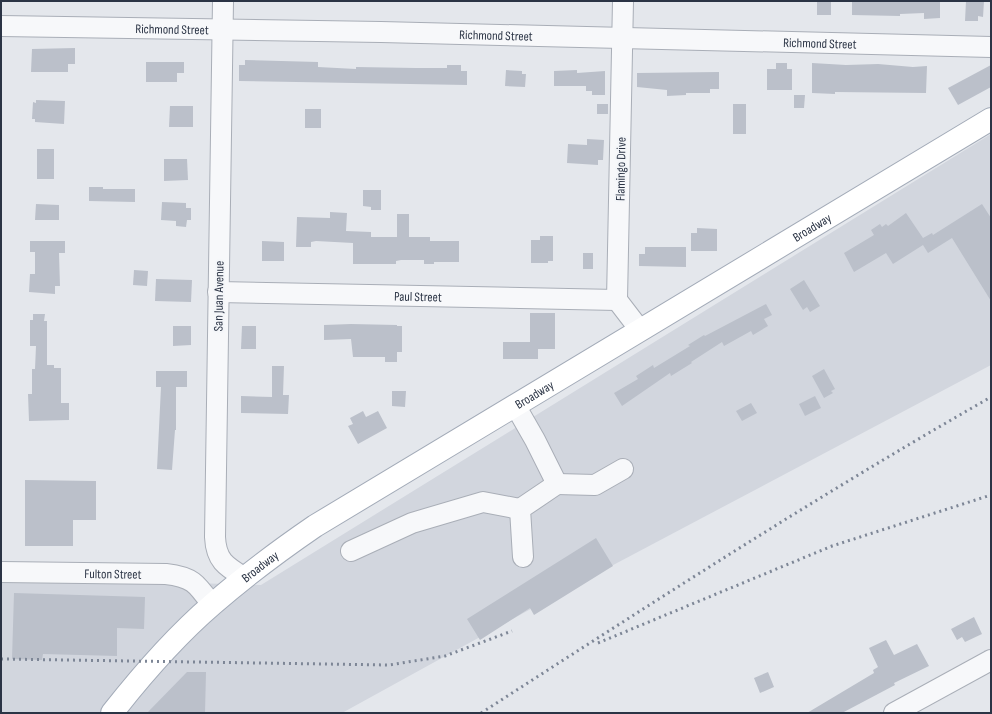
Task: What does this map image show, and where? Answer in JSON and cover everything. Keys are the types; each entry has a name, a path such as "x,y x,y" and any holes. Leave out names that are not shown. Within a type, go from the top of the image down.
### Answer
{"main road":[{"name":"Broadway","path":"112,713 168,650 212,604 244,578 315,526 991,119"}],"street":[{"name":"San Juan Avenue","path":"223,1 218,292 216,550 219,557 230,569 244,578"},
{"name":"Flamingo Drive","path":"617,300 622,1"},
{"name":"Richmond Street","path":"1,26 991,47"},
{"name":"Paul Street","path":"218,292 617,300"},
{"path":"617,300 640,330"},
{"path":"515,405 535,440 557,484"},
{"path":"351,551 412,523 483,502 520,509 557,484 595,485 623,469"},
{"path":"520,509 523,558"},
{"name":"Fulton Street","path":"1,572 183,576 195,583 212,604"},
{"path":"894,713 991,660"}],"shaded area":[{"path":"991,134 991,365 549,599 342,713 1,713 1,578 261,585"}],"building":[{"path":"817,1 831,1 831,15 817,15"},
{"path":"852,1 940,1 940,18 924,19 924,13 900,14 900,16 852,15"},
{"path":"966,1 984,1 983,17 978,16 978,21 965,21"},
{"path":"75,48 75,64 68,64 68,72 31,72 32,49"},
{"path":"245,60 318,62 318,67 356,69 356,67 447,68 447,65 461,65 461,71 467,71 467,85 239,81 239,65 245,65"},
{"path":"146,62 184,62 184,73 177,73 177,82 146,82"},
{"path":"776,63 787,63 787,69 792,69 792,90 767,90 767,69 776,69"},
{"path":"812,63 846,65 878,64 913,67 927,66 926,93 812,93"},
{"path":"991,65 991,87 958,105 948,88"},
{"path":"506,70 522,71 522,74 526,74 525,87 505,86"},
{"path":"577,70 577,73 605,71 605,95 592,95 592,91 586,91 586,86 554,86 554,71"},
{"path":"719,72 719,89 710,89 710,93 686,93 686,95 667,96 667,90 637,87 637,73"},
{"path":"794,95 805,95 804,108 794,108"},
{"path":"36,100 65,101 64,124 35,122 35,119 32,119 33,102 36,103"},
{"path":"597,104 608,104 608,114 597,114"},
{"path":"733,104 746,104 746,134 733,134"},
{"path":"170,106 193,106 193,127 169,127"},
{"path":"305,109 321,109 321,128 305,128"},
{"path":"587,139 604,140 603,160 598,160 598,165 567,163 568,144 587,145"},
{"path":"37,149 54,149 54,179 37,179"},
{"path":"164,159 187,159 188,180 164,181"},
{"path":"89,187 103,187 103,189 135,189 135,202 89,201"},
{"path":"363,190 381,190 381,210 371,210 371,207 363,206"},
{"path":"162,202 186,203 186,208 191,208 191,220 187,220 186,227 176,226 176,221 161,220"},
{"path":"36,204 59,205 59,220 35,220"},
{"path":"982,204 991,218 991,301 952,238 928,253 923,245 893,264 886,253 854,272 844,253 874,235 871,230 880,224 882,227 886,224 888,226 906,213 923,238 932,233 933,235"},
{"path":"330,212 347,213 346,231 371,232 371,237 397,237 397,214 409,214 409,237 430,237 430,241 459,241 459,262 434,262 434,264 424,264 424,260 401,260 396,261 396,264 353,264 353,243 316,241 311,242 311,247 296,247 297,217 330,218"},
{"path":"697,228 717,229 717,251 691,251 691,233 697,233"},
{"path":"540,236 553,236 553,261 548,261 548,263 531,263 531,240 540,240"},
{"path":"30,241 65,241 65,253 59,253 60,286 55,286 55,294 29,292 30,274 35,274 35,252 30,252"},
{"path":"262,241 284,242 284,261 262,261"},
{"path":"645,247 686,247 686,267 639,266 639,254 645,254"},
{"path":"583,253 593,253 593,269 583,269"},
{"path":"134,270 148,271 147,286 133,285"},
{"path":"156,279 192,280 191,302 155,301"},
{"path":"804,280 820,306 810,312 807,307 803,310 790,289"},
{"path":"766,304 772,315 764,319 768,326 753,335 751,331 724,346 722,342 671,376 670,373 622,406 614,393 638,379 636,376 653,365 654,368 690,346 688,345 704,335 705,336"},
{"path":"530,313 555,313 555,349 538,349 538,359 503,359 503,342 530,342"},
{"path":"33,314 45,314 44,321 47,321 47,365 54,365 54,368 61,368 61,403 69,403 69,420 29,421 28,394 32,394 32,369 35,369 36,346 30,346 30,320 33,320"},
{"path":"351,324 402,326 402,352 397,352 397,362 385,362 385,357 353,357 351,339 324,340 324,325"},
{"path":"173,326 191,326 191,345 173,346"},
{"path":"242,326 256,326 256,349 241,349"},
{"path":"272,366 284,366 283,395 289,395 288,414 241,413 241,396 272,397"},
{"path":"824,369 835,389 831,391 833,393 824,398 812,376"},
{"path":"156,371 187,371 187,387 176,387 176,430 172,470 157,469 161,387 156,387"},
{"path":"392,391 406,391 405,407 392,406"},
{"path":"815,396 821,408 805,416 799,404"},
{"path":"751,403 757,413 742,421 736,411"},
{"path":"363,411 366,417 378,411 387,428 358,444 348,426 353,424 350,418"},
{"path":"25,480 96,481 96,520 73,520 73,546 25,546"},
{"path":"596,538 613,566 534,615 530,608 480,640 467,619"},
{"path":"14,593 145,597 144,629 117,628 117,656 43,654 42,660 12,659"},
{"path":"974,617 982,634 965,642 962,637 957,640 951,629"},
{"path":"886,640 894,655 917,644 929,666 894,683 895,685 842,713 807,713 874,673 873,670 878,667 869,648"},
{"path":"187,672 206,672 205,713 147,713"},
{"path":"768,672 774,687 760,693 754,678"}],"railway":[{"path":"481,713 797,512 991,397"},
{"path":"598,643 832,546 991,495"},
{"path":"1,659 389,665 445,656 512,631"}]}
